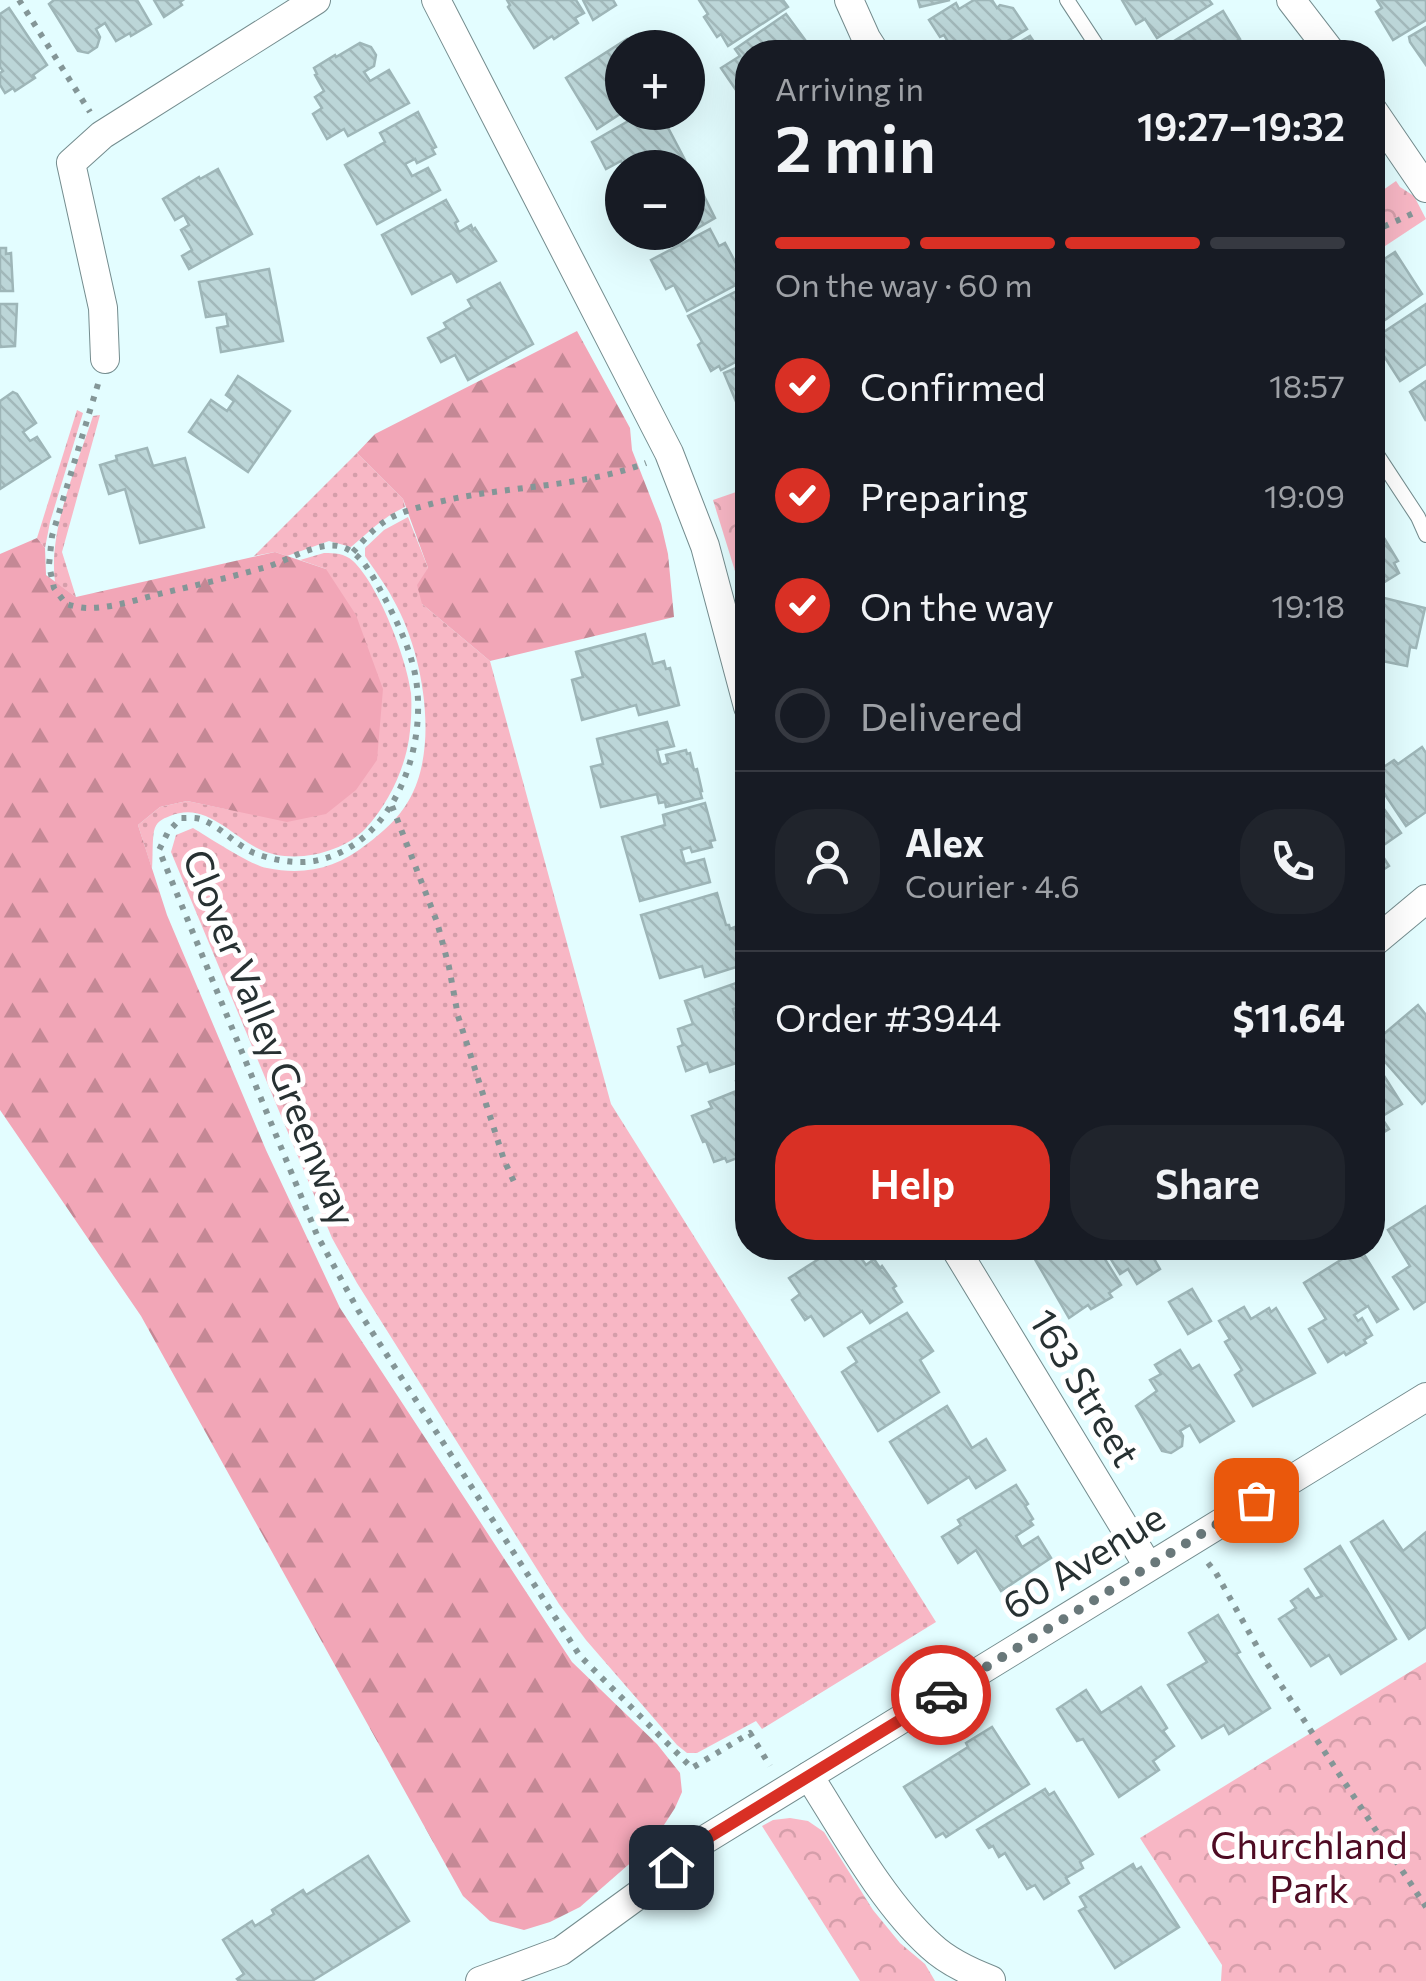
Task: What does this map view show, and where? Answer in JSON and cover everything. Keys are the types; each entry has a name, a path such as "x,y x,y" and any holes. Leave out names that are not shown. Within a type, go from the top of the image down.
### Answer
{"street":[{"path":"105,360 102,308 72,163 102,136 316,0"},
{"path":"436,0 669,454 706,546 735,657"},
{"path":"849,0 867,40"},
{"path":"1291,0 1321,40"},
{"path":"1385,132 1423,199"},
{"path":"1385,933 1426,900"},
{"name":"163 Street","path":"963,1260 1148,1566"},
{"name":"60 Avenue","path":"480,1981 562,1950 649,1887 693,1847 1426,1396"},
{"path":"809,1776 901,1916 933,1949 963,1969 991,1980"}],"lane":[{"path":"1067,0 1092,40"},
{"path":"1385,467 1426,535"}],"path":[{"path":"19,0 89,110"},
{"path":"1385,225 1409,217 1423,199"},
{"path":"88,416 52,536 49,565 54,588 66,604 86,608 116,605 270,566 307,550 337,545 353,552 386,520 410,510 484,493 617,474 646,463"},
{"name":"Clover Valley Greenway","path":"353,552 370,571 386,602 406,646 417,686 417,737 411,764 392,806 367,834 338,853 314,861 288,862 253,853 201,818 181,818 168,832 160,850 336,1273 580,1656 692,1768 750,1733 772,1768"},
{"path":"392,806 437,922 458,1016 515,1184"},
{"path":"1204,1558 1264,1658 1426,1907"}],"green space":[{"path":"1396,181 1414,196 1426,219 1385,246 1385,189"},
{"path":"577,331 630,428 632,450 661,524 668,554 674,617 490,661 422,604 417,585 428,568 403,499 357,453 375,434"},
{"path":"77,410 83,413 45,548 37,538"},
{"path":"100,415 62,552 76,597 55,582 56,541 65,498 93,416"},
{"path":"357,453 403,499 405,507 351,547 329,541 287,556 275,552 254,556"},
{"path":"735,492 735,571 713,500"},
{"path":"408,517 428,568 422,604 490,661 611,1104 936,1622 762,1729 756,1721 697,1753 687,1753 677,1745 559,1604 357,1283 332,1238 171,852 176,835 193,828 260,866 294,871 320,868 356,852 385,830 405,807 424,754 426,727 420,672 404,622 388,589 365,556 365,548 384,530"},
{"path":"37,538 45,548 46,575 76,597 275,552 326,569 356,615 383,689 377,760 356,790 326,814 287,822 187,801 160,807 138,825 167,915 266,1150 340,1308 572,1662 657,1744 680,1773 682,1792 651,1845 580,1907 550,1922 524,1930 490,1921 463,1896 141,1316 0,1110 0,554"},
{"path":"324,553 346,556 363,572 390,623 408,679 409,739 388,798 356,837 330,850 301,856 259,849 206,816 170,816 155,828 152,869 138,825 160,807 187,801 231,810 326,569 300,560"},
{"name":"Churchland Park","path":"1426,1662 1426,1981 1221,1981 1222,1965 1140,1838"},
{"path":"790,1818 808,1821 824,1832 873,1910 900,1943 925,1964 935,1981 860,1981 762,1826"}],"building":[{"path":"54,0 137,0 151,24 116,41 105,23 96,29 100,37 97,47 88,53 78,51 49,4"},
{"path":"154,0 183,0 182,5 164,17"},
{"path":"507,0 576,0 584,13 575,18 578,23 534,48"},
{"path":"583,0 613,0 616,5 593,20"},
{"path":"699,0 783,0 788,7 728,46 704,17 708,14"},
{"path":"918,0 950,0 920,7"},
{"path":"974,0 992,0 997,8 1013,8 1027,29 1009,40 940,37 929,20 956,3 959,9"},
{"path":"1122,0 1209,0 1212,4 1157,38 1145,19 1136,24"},
{"path":"1377,0 1426,0 1426,20 1393,40 1376,12 1382,8"},
{"path":"9,8 47,65 33,75 35,78 5,93 0,85 0,14"},
{"path":"1223,11 1240,39 1238,40 1176,40"},
{"path":"786,14 805,40 748,40"},
{"path":"1426,27 1426,65 1409,37"},
{"path":"360,43 371,47 376,55 374,66 364,72 370,81 389,70 409,103 348,136 344,129 327,139 313,114 322,108 315,97 324,91 314,68"},
{"path":"605,53 605,124 597,129 566,78"},
{"path":"735,59 735,89 721,68"},
{"path":"418,112 436,147 432,149 435,154 405,164 412,176 428,168 440,190 377,224 345,165 385,142 380,133"},
{"path":"613,130 669,130 680,150 605,150 605,167 592,142"},
{"path":"218,169 252,234 189,269 182,256 192,250 181,230 189,225 184,215 175,220 163,199"},
{"path":"705,198 715,218 705,224"},
{"path":"446,200 458,221 455,223 459,232 471,225 475,228 496,261 457,282 452,273 412,294 382,235"},
{"path":"710,229 719,246 725,243 735,262 735,285 687,311 674,285 666,289 651,260 670,250 705,250 705,232"},
{"path":"0,248 11,253 13,291 0,291"},
{"path":"1395,252 1422,294 1385,320 1385,259"},
{"path":"269,269 283,341 221,352 217,328 228,326 226,314 206,317 199,282"},
{"path":"500,283 533,344 468,380 455,355 441,362 428,338 447,328 444,323 472,307 468,300"},
{"path":"735,292 735,362 711,371 688,316"},
{"path":"0,304 17,304 15,346 0,347"},
{"path":"1426,304 1426,364 1400,381 1385,358 1385,331"},
{"path":"735,368 735,399 724,373"},
{"path":"238,376 290,411 248,472 189,432 211,400 227,411 234,401 226,395"},
{"path":"1426,381 1426,421 1410,392"},
{"path":"13,392 36,423 23,432 30,441 37,437 50,457 0,489 0,401"},
{"path":"147,448 153,466 185,458 204,527 140,543 125,489 109,494 100,465 117,460 116,456"},
{"path":"1385,540 1398,561 1394,563 1399,573 1385,582"},
{"path":"1385,598 1425,608 1416,648 1410,647 1407,666 1385,662"},
{"path":"645,634 653,664 664,661 666,669 670,668 679,705 639,715 636,705 582,720 572,680 583,677 576,652"},
{"path":"667,722 674,746 657,750 661,765 668,763 666,755 686,750 690,753 702,798 666,807 665,802 659,803 657,794 601,807 591,767 603,764 597,739"},
{"path":"1422,747 1426,753 1426,812 1406,826 1385,794 1385,766 1394,760 1398,764"},
{"path":"705,803 715,840 710,841 712,847 692,852 690,847 681,850 685,864 704,859 710,882 640,901 622,837 665,825 663,815"},
{"path":"1385,810 1401,833 1385,844"},
{"path":"717,893 726,925 730,929 735,927 735,967 705,977 702,966 660,978 641,915"},
{"path":"735,983 735,1063 710,1072 707,1063 686,1071 678,1047 683,1045 678,1029 693,1024 685,1001"},
{"path":"1418,1005 1426,1015 1426,1100 1422,1104 1385,1062 1385,1033"},
{"path":"1385,1077 1402,1104 1385,1115"},
{"path":"735,1092 735,1159 727,1162 725,1158 714,1162 692,1116 712,1108 709,1102"},
{"path":"1426,1206 1426,1301 1414,1309 1393,1277 1410,1266 1388,1230"},
{"path":"817,1260 862,1260 866,1265 875,1260 896,1286 893,1288 902,1302 870,1323 862,1311 824,1336 811,1316 805,1320 792,1300 800,1294 789,1278"},
{"path":"1035,1260 1105,1260 1121,1285 1109,1293 1112,1297 1091,1309 1088,1305 1069,1318"},
{"path":"1111,1260 1155,1260 1160,1269 1137,1284 1128,1269 1120,1274"},
{"path":"1341,1260 1367,1260 1398,1309 1377,1322 1368,1306 1354,1315 1358,1321 1362,1318 1372,1335 1364,1340 1366,1343 1328,1362 1309,1329 1326,1319 1304,1283"},
{"path":"1192,1289 1211,1321 1188,1334 1169,1302"},
{"path":"1244,1307 1251,1319 1276,1308 1315,1373 1253,1406 1235,1375 1242,1370 1225,1342 1230,1339 1219,1321"},
{"path":"907,1313 933,1351 920,1360 939,1392 878,1431 842,1372 857,1362 848,1348"},
{"path":"1180,1350 1192,1369 1199,1365 1234,1421 1200,1442 1190,1425 1180,1431 1182,1446 1171,1453 1162,1451 1136,1406 1157,1391 1150,1380 1161,1374 1155,1365"},
{"path":"947,1406 972,1448 986,1439 1005,1470 976,1488 969,1477 928,1503 890,1442"},
{"path":"1016,1485 1028,1504 1025,1506 1033,1525 1016,1536 1022,1547 1038,1537 1051,1558 1001,1591 976,1550 958,1563 942,1537 961,1525 958,1520"},
{"path":"1383,1521 1403,1551 1426,1532 1426,1627 1409,1639 1351,1542"},
{"path":"1340,1546 1396,1639 1341,1674 1329,1655 1311,1666 1279,1619 1296,1608 1291,1601 1308,1589 1315,1599 1322,1596 1305,1569"},
{"path":"1218,1615 1240,1652 1236,1654 1270,1708 1229,1734 1224,1725 1202,1738 1168,1685 1207,1662 1189,1633"},
{"path":"1141,1687 1174,1746 1153,1761 1159,1770 1119,1797 1083,1739 1077,1741 1057,1709 1086,1690 1101,1713"},
{"path":"992,1727 1029,1784 946,1837 943,1833 936,1837 904,1787 968,1747 966,1743"},
{"path":"1045,1789 1049,1795 1054,1792 1093,1854 1080,1862 1083,1868 1066,1878 1069,1883 1044,1899 1035,1885 1027,1889 1005,1853 999,1857 977,1830"},
{"path":"368,1856 409,1921 312,1981 237,1979 244,1974 223,1940 252,1921 255,1926 303,1890 306,1895"},
{"path":"1133,1864 1136,1870 1141,1867 1179,1927 1115,1968 1079,1911 1086,1907 1080,1897"}],"way so far":[{"path":"941,1695 1256,1500"}],"route":[{"path":"671,1867 693,1847 941,1695"}]}
